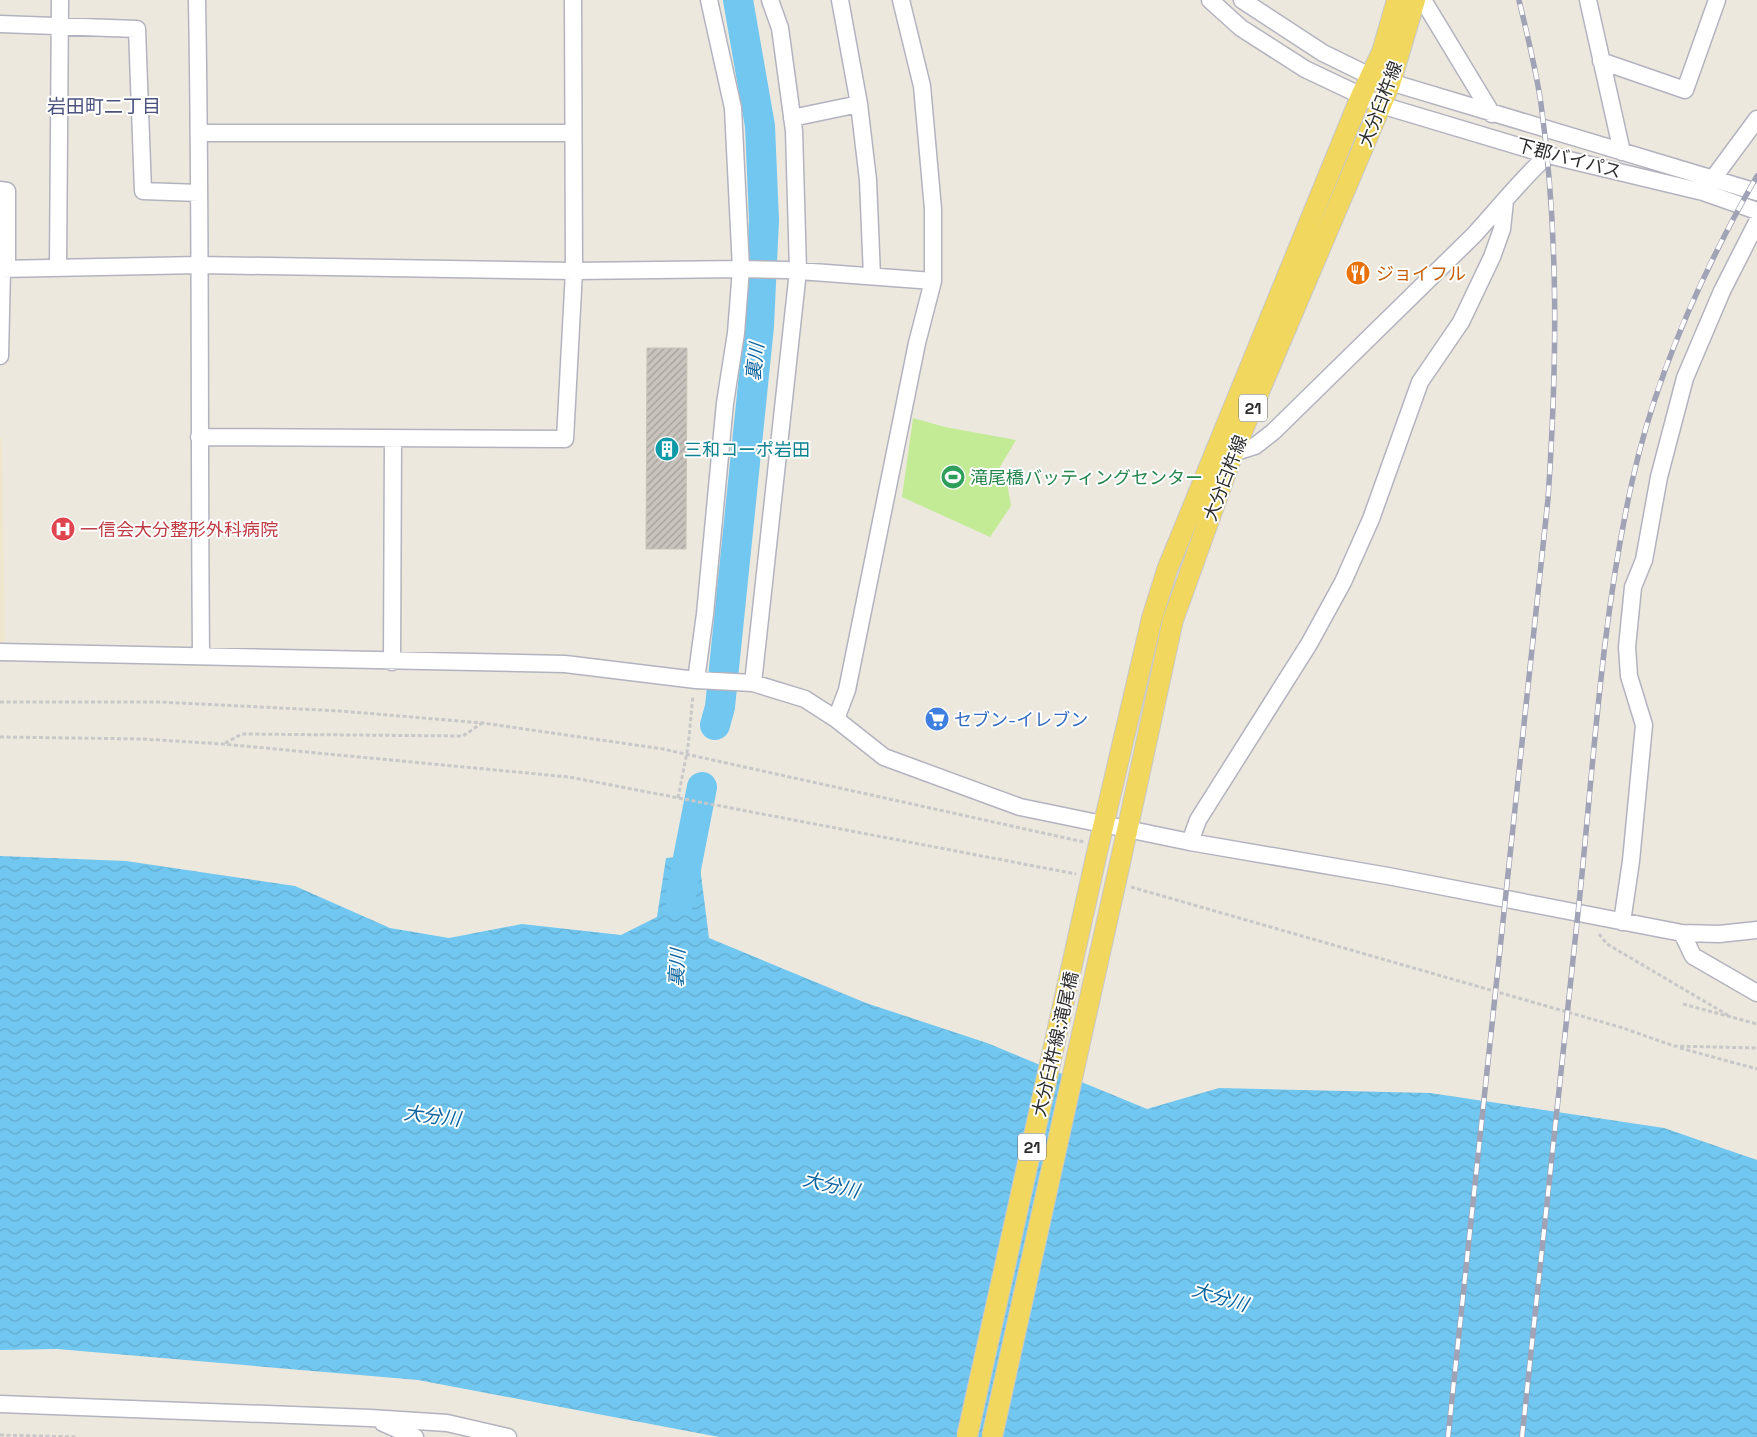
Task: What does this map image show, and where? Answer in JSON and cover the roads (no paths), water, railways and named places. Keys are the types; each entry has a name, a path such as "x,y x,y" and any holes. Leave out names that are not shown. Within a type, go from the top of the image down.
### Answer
{"main road":[{"name":"大分臼杵線","path":"1104,822 1152,618 1167,570 1361,96 1382,52 1397,0"},
{"name":"大分臼杵線","path":"1127,828 1173,620 1233,453 1390,84 1415,0"},
{"name":"大分臼杵線;滝尾橋","path":"968,1437 1104,822"},
{"name":"大分臼杵線;滝尾橋","path":"992,1437 1127,828"}],"street":[{"path":"58,268 60,0"},
{"path":"197,0 200,133 198,437 201,654"},
{"path":"198,437 565,440 574,271 573,0"},
{"path":"700,680 725,403 746,270 733,108 709,0"},
{"path":"753,683 792,270 792,118 780,28 770,0"},
{"path":"840,0 859,104 868,180 872,276"},
{"path":"836,718 847,690 917,343 933,281 933,209 922,86 901,0"},
{"name":"下郡バイパス","path":"1210,0 1241,28 1305,69 1381,105 1548,155 1703,192 1757,211"},
{"name":"下郡バイパス","path":"1242,0 1323,53 1390,84 1757,192"},
{"path":"1423,0 1492,114"},
{"path":"1588,0 1622,152"},
{"path":"1601,60 1685,90 1717,0"},
{"path":"0,24 138,29 142,191 199,193"},
{"path":"792,118 859,104"},
{"path":"1703,192 1757,119"},
{"path":"200,133 572,132"},
{"path":"1233,453 1255,446 1273,432 1354,354 1505,201 1530,170 1548,155"},
{"path":"0,190 7,190 0,356"},
{"path":"1190,842 1198,820 1309,644 1343,582 1371,519 1420,382 1461,322 1492,257 1502,230 1505,201"},
{"path":"1622,922 1631,861 1644,725 1630,676 1627,647 1633,587 1644,560 1659,477 1685,378 1722,291 1757,222"},
{"path":"3,269 200,265 574,271 792,270 933,281"},
{"path":"392,662 393,439"},
{"path":"0,652 201,654 392,662 566,664 700,680 753,683 805,699 836,718 884,757 1020,807 1104,822 1190,842 1388,876 1682,933 1719,934 1757,930"},
{"path":"1682,933 1693,956 1757,993"},
{"path":"0,1404 370,1418 447,1423 508,1437"},
{"path":"370,1418 415,1437"}],"water":[{"name":"大分川","path":"0,856 126,861 295,886 390,928 449,938 522,924 621,935 657,917 666,858 699,859 709,938 866,1003 987,1043 1147,1109 1219,1088 1430,1093 1664,1128 1757,1160 1757,1437 719,1437 418,1380 57,1349 0,1350"}],"waterway":[{"name":"裏川","path":"715,725 720,707 759,326 764,220 760,126 738,0"},
{"name":"裏川","path":"680,899 702,787"}],"railway":[{"path":"1448,1437 1548,499 1551,450 1555,302 1551,203 1539,91 1519,0"},
{"path":"1522,1437 1580,894 1600,687 1613,584 1622,533 1642,441 1668,363 1700,286 1757,176"}],"place":[{"name":"ジョイフル","path":"1358,273"},
{"name":"三和コーポ岩田","path":"667,449"},
{"name":"滝尾橋バッティングセンター","path":"953,477"},
{"name":"一信会大分整形外科病院","path":"63,529"},
{"name":"セブン-イレブン","path":"937,719"}],"district":[{"name":"岩田町二丁目","path":"104,106"}]}
